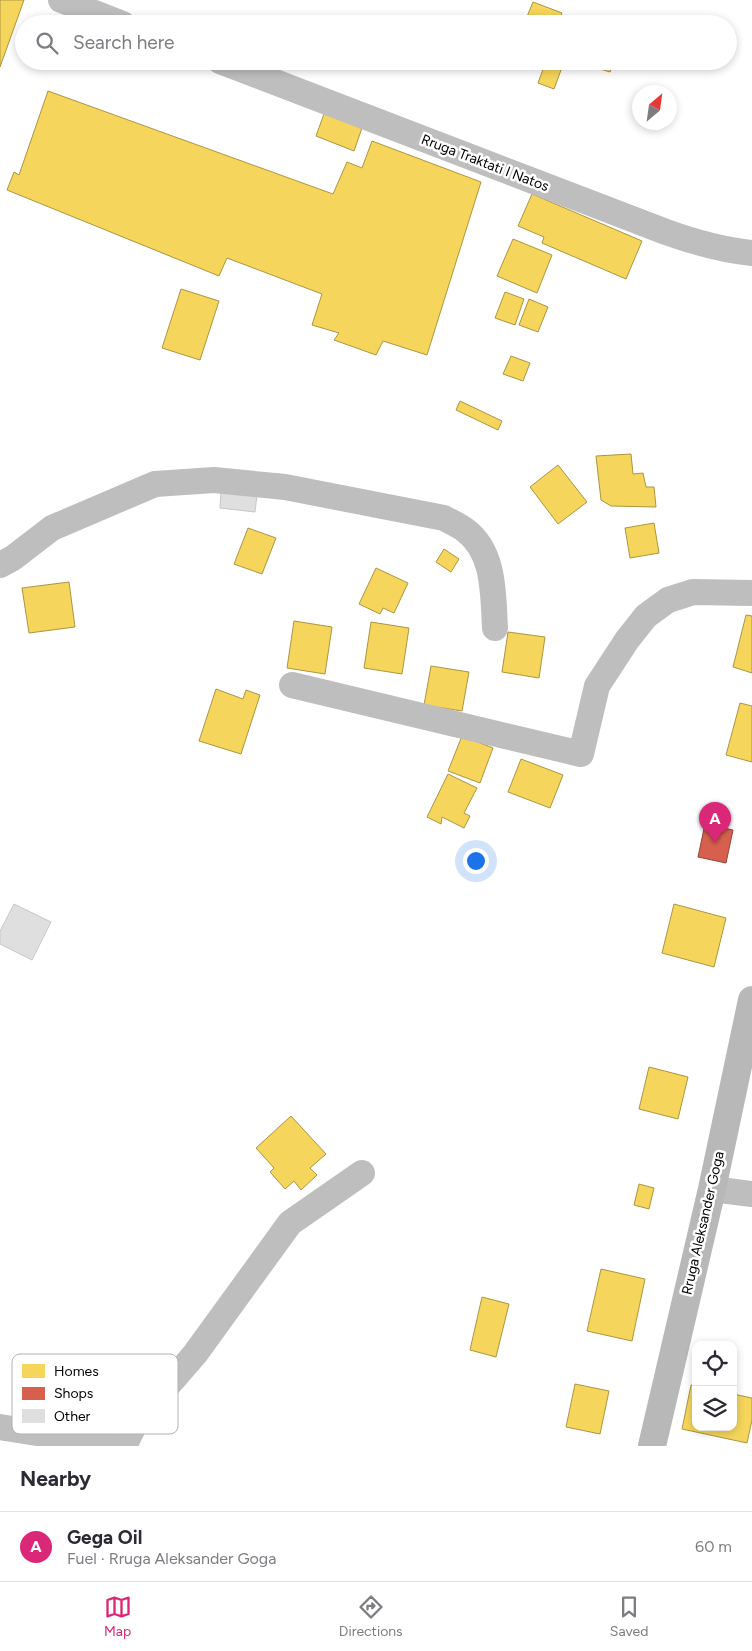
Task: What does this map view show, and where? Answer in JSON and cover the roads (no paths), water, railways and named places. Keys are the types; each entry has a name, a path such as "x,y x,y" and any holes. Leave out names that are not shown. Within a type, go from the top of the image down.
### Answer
{"main road":[{"name":"Rruga Aleksander Goga","path":"652,1446 712,1188 752,1000"}],"street":[{"path":"61,0 100,15"},
{"name":"Rruga Traktati I Natos","path":"243,70 666,232 700,244 752,253"},
{"path":"0,564 13,558 52,528 155,484 214,480 285,487 444,518 465,530 481,547 492,580 495,628"},
{"path":"292,685 581,754 597,686 626,640 646,616 668,600 693,592 752,593"},
{"path":"178,1374 195,1354 290,1223 362,1172"},
{"path":"712,1188 752,1194"},
{"path":"39,1434 118,1446"},
{"path":"124,1446 130,1434"}],"place":[{"name":"Gega Oil","path":"715,843"}]}
